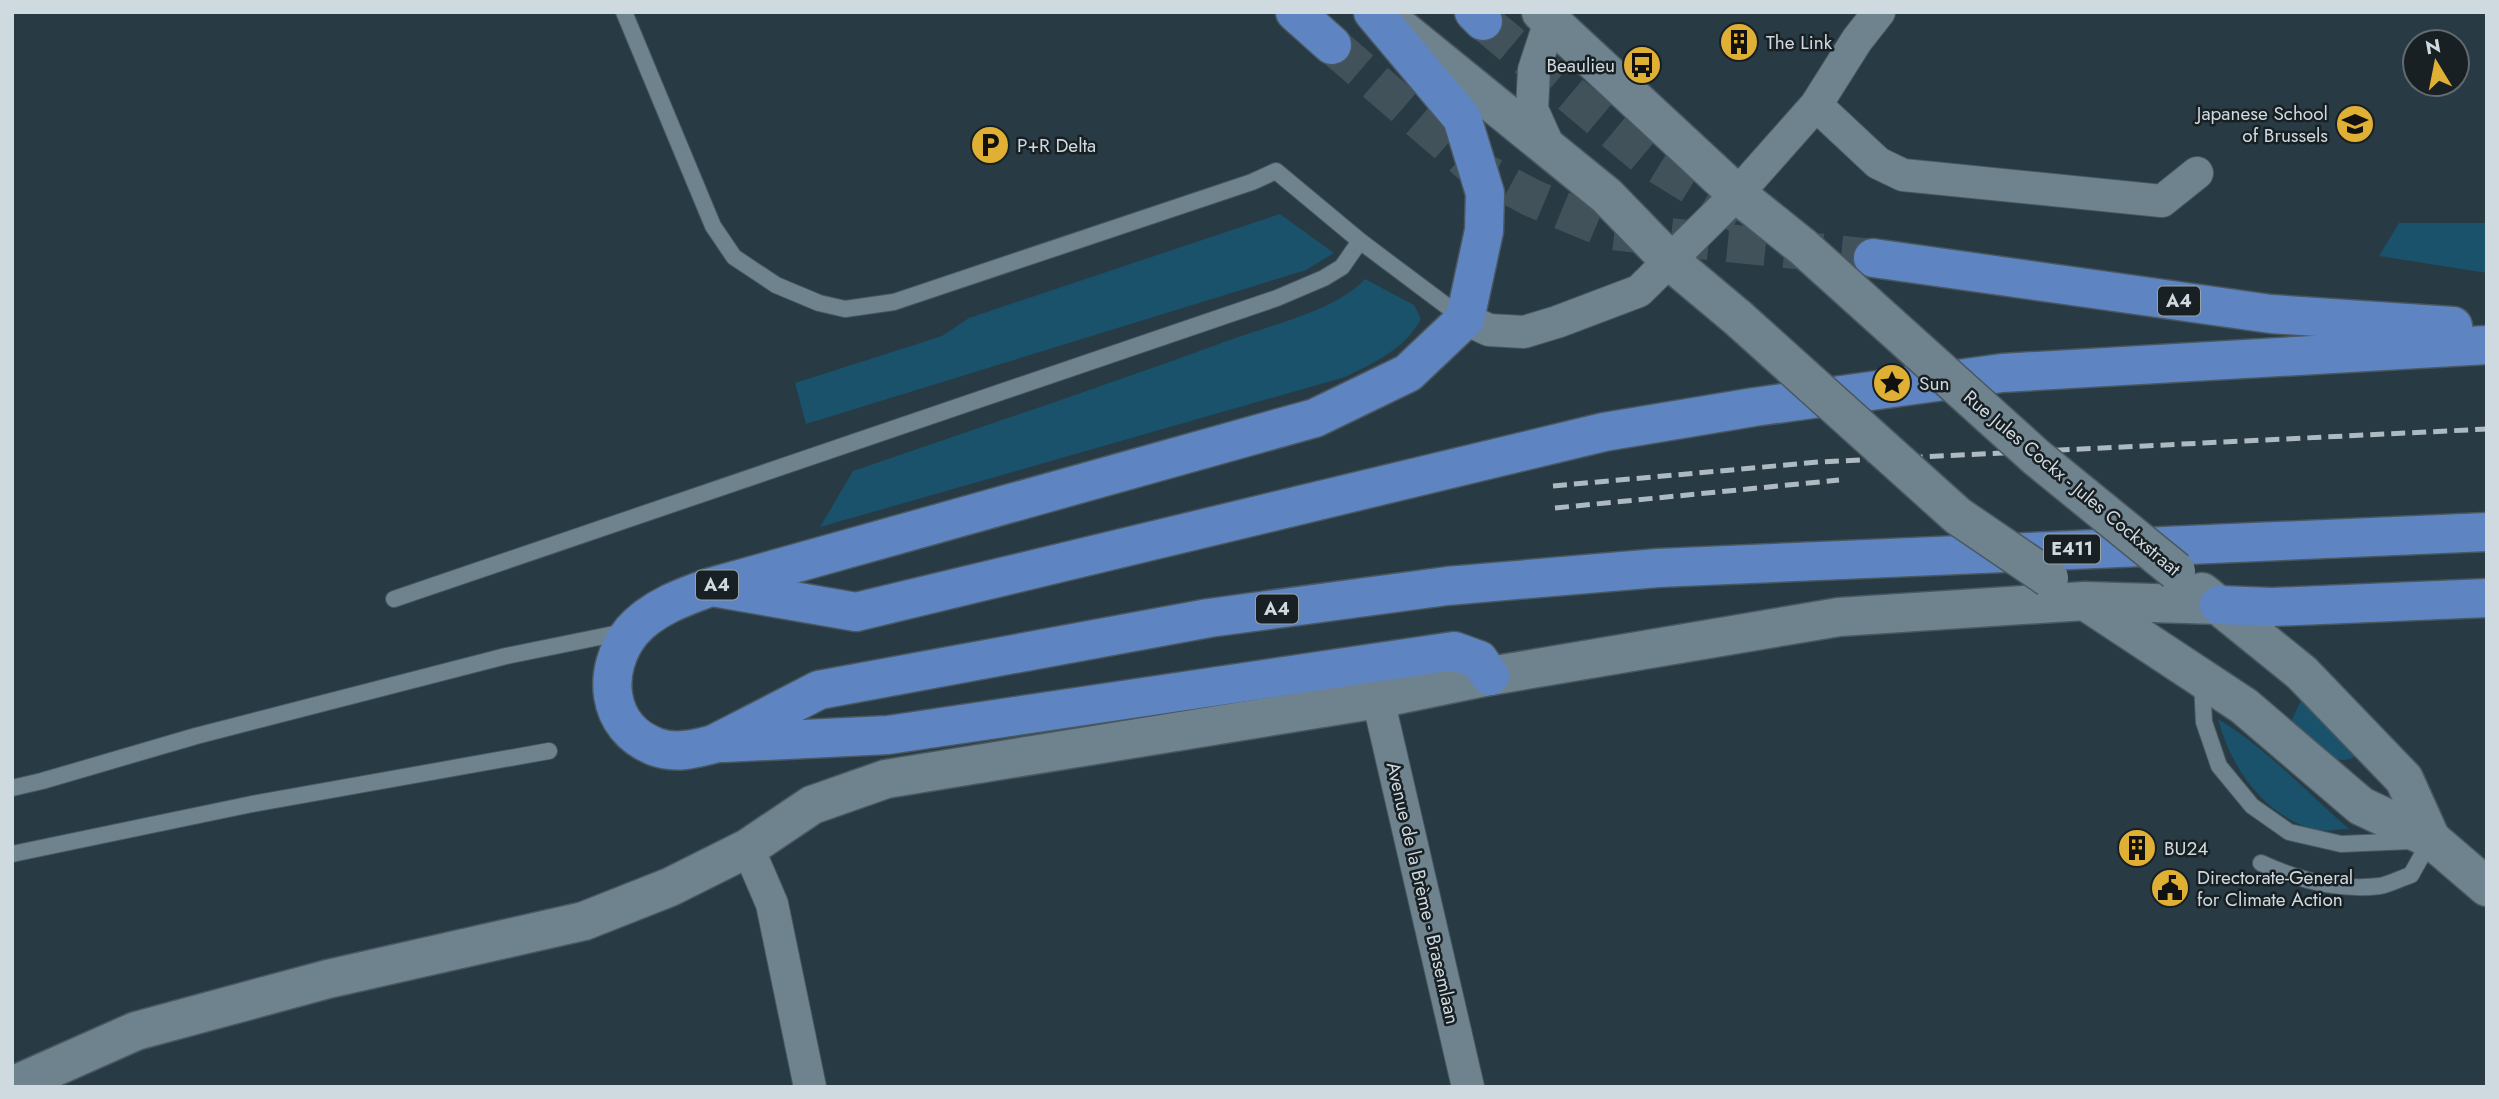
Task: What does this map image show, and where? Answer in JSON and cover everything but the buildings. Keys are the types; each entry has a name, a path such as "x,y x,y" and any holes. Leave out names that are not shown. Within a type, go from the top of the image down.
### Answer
{"highway":[{"path":"1295,12 1332,45"},
{"path":"1373,12 1462,117 1485,193 1481,248 1465,319"},
{"name":"A4","path":"1873,258 2271,314 2487,329"},
{"name":"A4","path":"1465,319 1408,373 1315,418 711,587 675,600 652,613 633,629 615,660 611,680 612,699 619,717 631,731 658,748 679,751 714,744 819,690 980,658 1209,618 1434,587 1658,568"},
{"path":"711,587 856,612 1604,432 1754,407 2002,373 2487,345"},
{"name":"E411","path":"1658,568 2487,532"},
{"path":"2219,605 2272,607 2487,598"},
{"path":"714,744 887,735 1454,651 1479,660 1490,676"}],"street":[{"name":"Rue Jules Cockx - Jules Cockxstraat","path":"1380,12 1607,196 1670,261 1738,318 1958,516 2244,706 2361,806 2431,839"},
{"path":"1465,319 1489,330 1524,332 1639,291 1737,194 1816,105 1857,40 1879,12"},
{"name":"Rue Jules Cockx - Jules Cockxstraat","path":"1549,147 1531,109 1534,70 1548,15 1737,194 1803,247 2043,464 2302,673 2404,779 2431,839"},
{"path":"1816,105 1878,163 1903,175 2162,201 2197,173"},
{"path":"12,1086 136,1031 328,979 584,921 670,887 748,848 812,805 886,779 1378,699 1490,676 1839,617 2085,601 2219,605"},
{"name":"Avenue de la Brème - Brasemlaan","path":"1378,699 1468,1087"},
{"path":"2431,839 2487,887"},
{"path":"748,848 772,904 810,1087"}],"lane":[{"path":"624,12 713,226 734,257 776,285 819,303 845,309 894,302 1239,187 1276,171 1360,241 1465,319"},
{"path":"394,599 1278,298 1342,267 1360,241"},
{"path":"12,788 195,736 506,656 633,629"},
{"path":"2202,680 2204,722 2219,766 2252,806 2289,832 2341,844 2431,839"},
{"path":"12,854 252,804 549,751"},
{"path":"2261,863 2316,883 2381,886 2411,875 2431,839"}],"shaded area":[{"path":"1280,214 1334,253 1306,270 806,424 795,383 942,336 969,318"},
{"path":"2399,223 2487,223 2487,273 2379,256"},
{"path":"1365,279 1414,305 1421,319 1397,347 1345,377 820,527 853,471 1304,315 1339,299"},
{"path":"2305,692 2355,748 2354,757 2346,760 2328,756 2289,726"},
{"path":"2218,719 2269,757 2349,829 2316,830 2297,823 2266,802 2252,788 2231,755"}],"tunnel":[{"path":"1483,21 1644,156 1754,224"},
{"path":"1332,45 1474,167 1532,198 1611,231 1873,258"}],"railway":[{"path":"1553,486 1819,462 2487,429"},
{"path":"1555,508 1839,480"}],"place":[{"name":"The Link","path":"1739,42"},
{"name":"Beaulieu","path":"1642,65"},
{"name":"Japanese School of Brussels","path":"2355,124"},
{"name":"P+R Delta","path":"990,145"},
{"name":"Sun","path":"1892,383"},
{"name":"BU24","path":"2137,848"},
{"name":"Directorate-General for Climate Action","path":"2170,888"}]}
